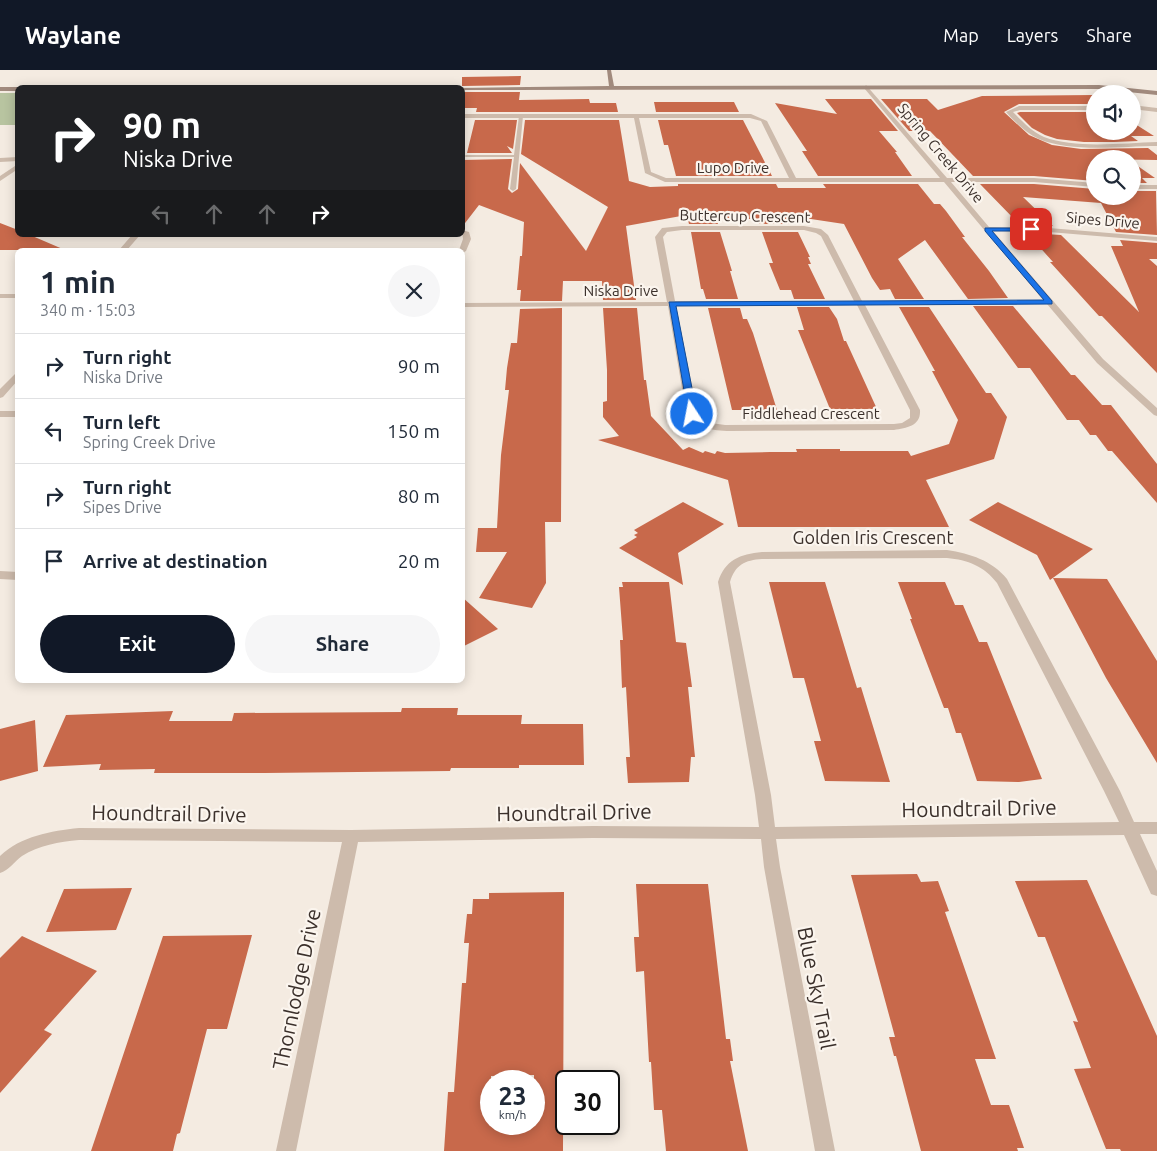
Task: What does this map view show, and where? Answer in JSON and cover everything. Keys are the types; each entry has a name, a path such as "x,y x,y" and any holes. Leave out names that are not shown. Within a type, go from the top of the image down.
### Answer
{"main road":[{"path":"609,70 612,88"},
{"path":"465,88 1099,86 1157,93"},
{"path":"0,89 15,89"}],"street":[{"name":"Spring Creek Drive","path":"866,87 1108,370 1157,413"},
{"path":"1086,108 1020,108 1009,112 1037,135 1048,140 1096,144 1157,144"},
{"path":"1141,108 1157,110"},
{"path":"465,116 739,115 758,118 765,122 793,179"},
{"name":"Lupo Drive","path":"636,116 646,170 652,176 670,180 1034,180 1086,184"},
{"path":"0,160 15,159"},
{"path":"0,179 15,168"},
{"path":"1141,187 1157,188"},
{"name":"Buttercup Crescent","path":"671,304 658,237 665,230 682,228 804,228 818,231 824,235 860,303"},
{"name":"Sipes Drive","path":"987,229 1049,230 1157,239"},
{"path":"463,248 467,239 465,234"},
{"path":"125,248 134,237"},
{"path":"0,296 15,296"},
{"name":"Niska Drive","path":"465,305 1050,302"},
{"name":"Fiddlehead Crescent","path":"671,304 692,412 704,424 723,428 889,428 909,424 916,418 915,410 860,303"},
{"path":"0,395 15,378"},
{"path":"0,414 15,414"},
{"name":"Golden Iris Crescent","path":"768,832 724,582 730,566 737,561 758,556 780,555 947,554 966,556 984,563 995,571 1003,582 1112,791 1129,829"},
{"path":"0,576 15,576"},
{"name":"Houndtrail Drive","path":"0,866 12,853 34,843 56,836 79,834 351,836 593,832 1157,828"},
{"path":"1129,829 1157,889"},
{"name":"Blue Sky Trail","path":"768,832 772,867 825,1151"},
{"name":"Thornlodge Drive","path":"286,1151 351,836"}],"lane":[{"path":"513,189 521,116"},
{"path":"466,156 516,156"}],"green space":[{"path":"0,93 15,93 15,125 0,125"}],"building":[{"path":"521,76 520,85 465,86 462,85 462,77"},
{"path":"465,92 520,92 519,100 589,99 590,103 616,103 618,112 476,112 477,108 465,108"},
{"path":"1086,95 1086,104 1019,104 1004,112 1029,135 1052,145 1081,149 1148,148 1157,155 1157,160 1141,160 1141,150 1086,150 1086,180 1034,176 973,176 930,131 909,131 881,99 927,99 938,110 982,96"},
{"path":"825,99 871,99 898,131 879,131 897,152 895,152 912,176 818,176 802,151 807,151 775,103 837,114"},
{"path":"654,102 734,102 739,112 656,112"},
{"path":"1086,112 1086,140 1138,141 1084,142 1057,139 1032,128 1017,113"},
{"path":"475,120 517,120 513,149 507,146 512,153 467,153"},
{"path":"525,120 619,120 629,181 650,187 678,186 678,184 776,184 778,188 826,188 823,184 918,184 934,204 940,204 946,211 965,237 962,237 1008,298 968,299 925,240 898,259 924,299 895,299 890,289 880,290 844,224 791,216 795,224 759,224 757,219 716,219 718,224 689,224 688,220 682,220 681,216 626,226 636,300 603,300 602,281 563,281 562,301 520,301 521,290 517,290 524,222 479,205 465,223 465,160 512,159 508,189 512,193 518,189 520,163 586,251 608,207 521,154"},
{"path":"658,120 743,120 772,176 676,176 668,145 664,145"},
{"path":"1141,128 1154,136 1141,136"},
{"path":"1141,168 1155,178 1142,178 1147,183 1141,183"},
{"path":"980,184 1034,184 1086,188 1086,202 1023,197 1053,226 1021,226"},
{"path":"1141,191 1156,191 1157,235 1116,232 1102,205 1141,205"},
{"path":"0,223 15,229 15,237 35,237 60,248 15,248 15,250 0,250"},
{"path":"691,232 720,232 738,299 706,299 703,289 701,289"},
{"path":"762,232 798,232 810,257 808,257 811,264 808,264 825,299 794,299 791,290 780,290 769,263 773,263"},
{"path":"1027,233 1061,235 1139,312 1111,246 1123,246 1120,240 1157,243 1157,259 1149,259 1157,266 1157,373 1102,316 1099,316 1050,262 1053,262"},
{"path":"973,306 1013,306 1071,375 1075,375 1102,405 1111,405 1157,464 1157,503 1112,451 1108,451 1096,435 1090,435 1079,420 1067,420 1030,368 1018,368"},
{"path":"797,307 829,307 837,319 844,341 846,341 877,409 830,409 798,330 804,330"},
{"path":"899,307 929,307 986,393 991,393 1007,417 994,459 926,480 949,527 738,527 728,480 598,440 619,436 603,417 603,402 607,401 607,370 603,308 637,308 644,380 646,380 651,416 683,450 689,447 703,453 705,451 715,454 717,451 725,453 797,452 796,449 840,449 840,451 908,451 911,456 949,444 958,420 932,371 935,371"},
{"path":"562,308 561,522 545,522 546,583 532,608 479,598 507,552 476,552 478,528 497,528 501,455 509,390 505,390 507,368 511,343 517,343 520,309"},
{"path":"708,308 740,308 743,319 747,319 753,333 777,410 732,410"},
{"path":"683,502 724,524 678,553 683,585 619,548 637,537 634,535 638,533 634,530"},
{"path":"998,502 1093,549 1050,580 1037,555 969,520"},
{"path":"1053,578 1107,579 1157,661 1157,763 1106,678"},
{"path":"622,582 669,582 676,642 686,643 692,687 688,687 695,757 691,757 689,782 628,783 626,757 630,757 626,687 622,688 620,640 623,640 619,587 623,587"},
{"path":"769,582 825,582 857,688 861,687 890,782 825,781 814,741 821,741 804,678 793,678"},
{"path":"898,582 945,582 955,605 963,605 979,642 987,642 1042,779 1019,782 977,781 961,733 956,733 948,708 944,708"},
{"path":"465,600 498,629 465,646"},
{"path":"402,708 458,708 457,715 522,715 521,724 583,724 584,765 519,765 519,768 451,768 450,771 265,773 154,773 155,769 99,770 101,764 43,767 66,715 173,711 169,721 232,721 234,713 401,712"},
{"path":"35,720 38,771 0,781 0,729"},
{"path":"917,874 921,882 938,881 949,911 945,912 996,1059 975,1059 991,1105 1009,1105 1024,1148 1017,1148 1018,1151 921,1151 896,1056 894,1056 889,1037 895,1037 851,875"},
{"path":"1087,880 1157,1036 1157,1151 1106,1149 1074,1069 1091,1068 1073,1021 1078,1022 1045,937 1038,937 1015,881"},
{"path":"636,884 708,884 726,1039 730,1039 733,1061 730,1061 748,1151 666,1151 662,1110 654,1110 651,1062 649,1062 644,971 636,972 634,937 639,937"},
{"path":"132,888 116,930 46,932 64,889"},
{"path":"564,892 563,1070 555,1070 555,1135 563,1135 563,1151 444,1151 448,1092 454,1092 462,983 466,983 469,943 464,943 467,914 472,914 473,899 489,899 489,893"},
{"path":"252,935 227,1029 207,1029 180,1133 177,1134 173,1151 91,1151 163,936"},
{"path":"22,936 97,971 44,1030 52,1034 0,1093 0,958"}],"route":[{"path":"692,414 671,304 1050,302 987,229 1031,229"}]}
